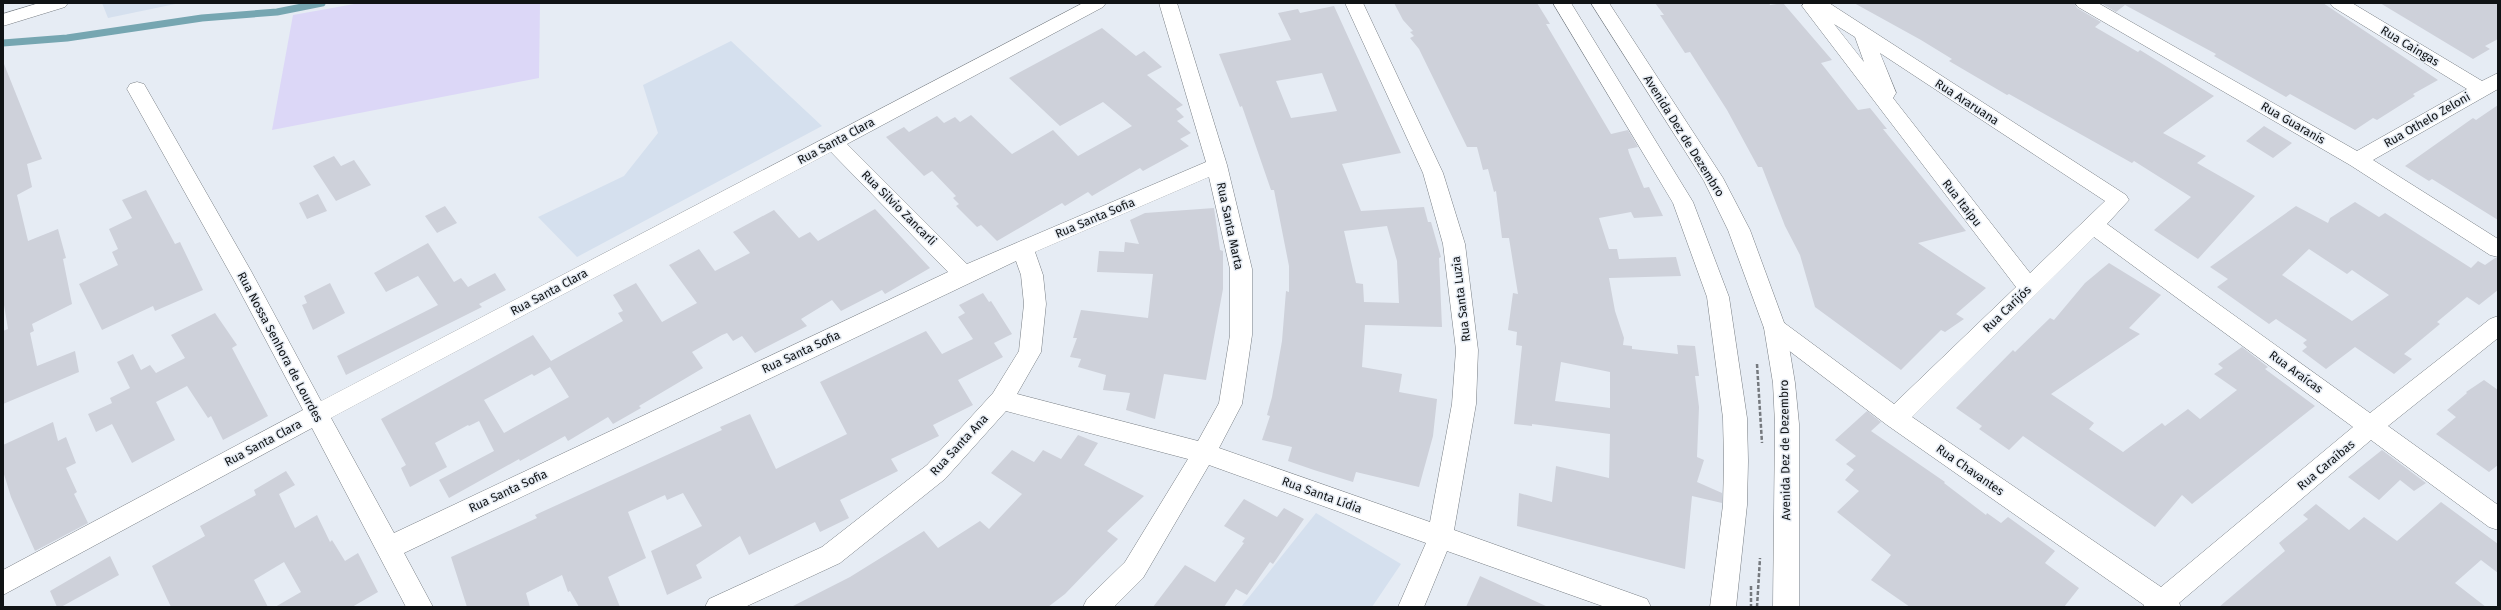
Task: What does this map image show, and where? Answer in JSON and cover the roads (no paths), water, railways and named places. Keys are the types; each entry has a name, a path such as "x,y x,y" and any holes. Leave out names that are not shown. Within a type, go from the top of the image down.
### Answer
{"main road":[{"path":"3,20 57,3"},
{"name":"Rua Santa Clara","path":"3,583 315,415 1097,3"},
{"name":"Rua Santa Marta","path":"1096,607 1134,570 1204,453 1230,404 1241,335 1241,269 1217,165 1168,3"},
{"name":"Rua Santa Luzia","path":"1354,3 1433,173 1454,244 1467,350 1464,404 1440,538 1411,607"},
{"path":"1562,3 1683,202 1718,297 1723,317 1735,418 1736,461 1735,505 1723,607"},
{"name":"Avenida Dez de Dezembro","path":"1600,3 1713,178 1739,230 1775,328 1784,383 1787,424 1786,607"},
{"name":"Rua Itaipu","path":"1809,3 1895,117 2029,288"},
{"name":"Rua Araruana","path":"1816,3 2119,200"},
{"name":"Rua Guaranis","path":"2084,3 2357,160 2498,249"},
{"name":"Rua Caingas","path":"2340,3 2481,89"},
{"name":"Rua Itaipu","path":"1863,34 1895,117"},
{"name":"Rua Othelo Zeloni","path":"2357,160 2498,80"},
{"name":"Rua Nossa Senhora de Lourdes","path":"137,89 243,277 315,415 420,607"},
{"name":"Rua Silvio Zancarli","path":"834,142 964,274"},
{"name":"Rua Santa Sofia","path":"388,548 964,274 1217,165"},
{"name":"Rua Carijós","path":"1895,418 2119,200"},
{"name":"Rua Araícas","path":"2093,225 2498,519"},
{"name":"Rua Santa Ana","path":"718,607 831,555 936,472 1001,400 1030,352 1035,304 1032,275 1023,249"},
{"name":"Rua Caraíbas","path":"2162,605 2371,426 2498,326"},
{"name":"Rua Chavantes","path":"1775,328 1895,418 2162,605"},
{"name":"Rua Santa Lídia","path":"1001,400 1204,453 1638,607"}],"waterway":[{"path":"3,43 67,38 202,18 277,12 322,3"}]}
